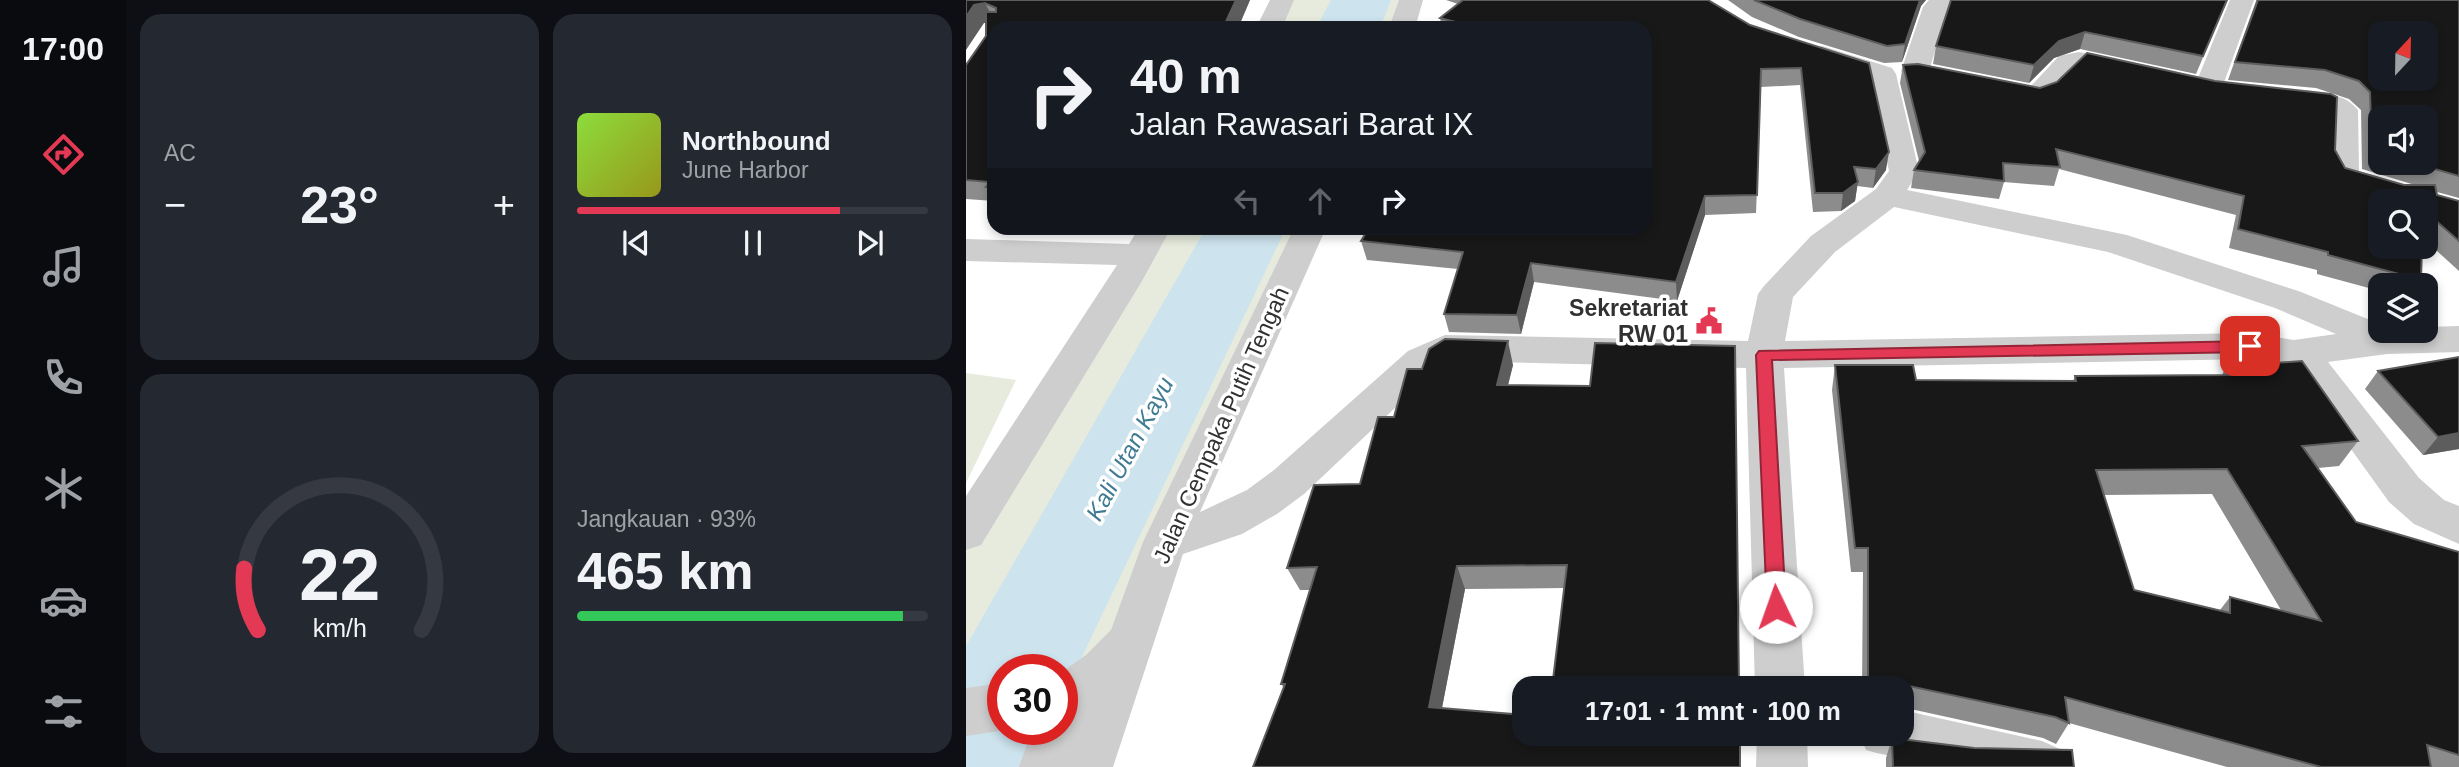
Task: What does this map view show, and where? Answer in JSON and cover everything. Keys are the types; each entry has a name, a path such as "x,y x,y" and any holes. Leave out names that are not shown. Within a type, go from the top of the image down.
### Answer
{"street":[{"path":"1272,21 1282,0"},
{"path":"1404,21 1412,0"},
{"path":"1795,45 1882,74 1928,74 1937,7 1942,0"},
{"path":"2207,86 2242,0"},
{"path":"1978,85 2034,95 2041,92 2069,62 2079,60 2207,86 2339,106 2344,110 2343,169 2347,177 2459,211"},
{"path":"1779,676 1764,355 1776,294 1823,244 1888,196 1903,171 1882,74"},
{"path":"1888,196 2115,243 2288,300 2368,333"},
{"name":"Jalan Cempaka Putih Tengah","path":"1139,625 1165,542 1307,235"},
{"path":"966,250 1147,241"},
{"path":"966,532 1147,241"},
{"path":"2438,340 2459,339"},
{"path":"1165,542 1227,521 1262,502 1289,482 1421,361 1445,348 1764,355 2250,346 2294,354 2373,343"},
{"path":"2294,354 2319,375 2404,490 2429,512 2459,526"},
{"path":"1078,690 1095,681 1111,667 1139,625"},
{"path":"1087,767 1139,625"},
{"path":"966,712 987,709"},
{"path":"1914,736 2042,767"},
{"path":"1045,767 1054,745"},
{"path":"1782,746 1782,767"}],"shaded area":[{"path":"1282,0 1403,0 1395,21 1272,21"},
{"path":"1151,235 1299,235 1097,678 1078,681 1078,654 987,654 987,698 966,701 966,535"},
{"path":"966,373 1016,380 966,483"}],"building":[{"path":"966,0 1236,0 1226,21 987,21 987,182 966,180 966,65 986,36 986,12 996,12 996,8 985,3 974,5 966,17"},
{"path":"1463,0 1708,0 1750,25 1869,63 1889,152 1876,169 1854,167 1858,182 1843,193 1815,193 1801,68 1761,69 1757,195 1705,196 1676,282 1531,263 1517,315 1444,314 1463,252 1361,241 1365,235 1652,235 1652,21 1452,21 1440,18"},
{"path":"1754,0 1920,0 1905,44 1887,46 1800,19"},
{"path":"1951,0 2227,0 2203,56 2085,32 2059,41 2034,65 1936,46"},
{"path":"2258,0 2459,0 2459,176 2438,170 2438,105 2370,105 2369,91 2438,91 2438,21 2368,21 2368,90 2359,81 2325,70 2235,62"},
{"path":"2087,53 2215,81 2331,94 2337,97 2335,150 2345,168 2404,185 2435,185 2436,189 2368,189 2368,259 2422,259 2421,273 2395,273 2328,255 2328,252 2238,229 2244,196 2056,149 2060,167 2003,163 2004,181 1914,170 1925,152 1903,65 1918,64 2040,88 2057,82"},
{"path":"2438,195 2459,201 2459,241 2438,223"},
{"path":"1445,339 1508,341 1497,385 1590,386 1595,343 1735,346 1739,676 1553,676 1567,565 1457,566 1429,707 1512,714 1512,746 1740,746 1740,767 1253,767 1285,684 1281,684 1317,567 1287,568 1314,485 1360,484 1378,417 1394,417 1407,369 1422,369 1429,349"},
{"path":"2459,357 2459,433 2438,437 2378,371"},
{"path":"2302,361 2358,441 2302,446 2356,522 2459,552 2459,755 2427,745 2431,767 2321,767 2065,697 2069,723 2055,717 1914,687 1914,676 1868,676 1868,548 1855,548 1835,365 1913,365 1916,380 2076,381 2075,376 2231,375 2226,367","holes":["2227,469 2321,621 2230,597 2230,613 2134,590 2096,470"]},
{"path":"1914,741 1974,748 2072,750 2074,767 1893,767 1892,746 1914,746"}],"waterway":[{"name":"Kali Utan Kayu","path":"1351,21 1361,0"},
{"name":"Kali Utan Kayu","path":"1023,654 1242,235"},
{"name":"Kali Utan Kayu","path":"966,764 987,724"}],"place":[{"name":"Sekretariat RW 01","path":"1709,321"}],"route":[{"path":"1776,607 1764,355 2250,346"}]}
